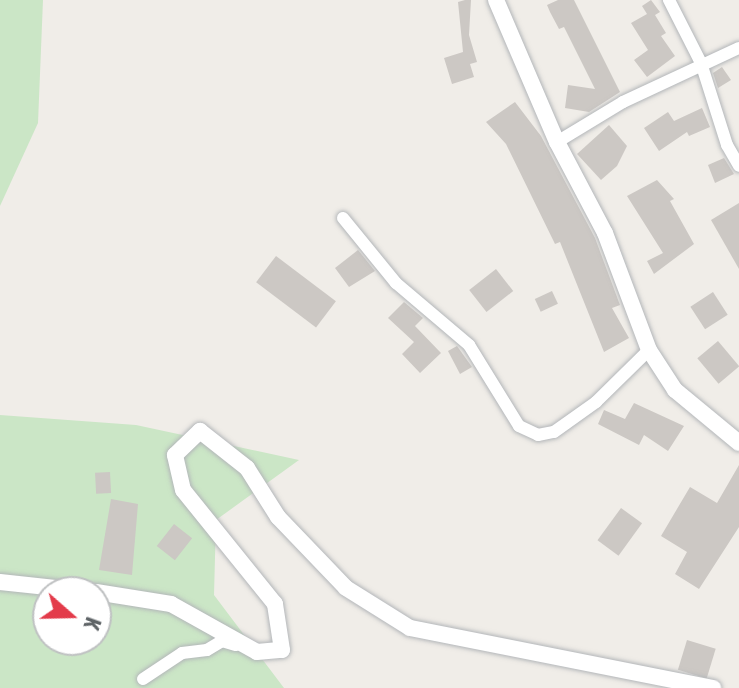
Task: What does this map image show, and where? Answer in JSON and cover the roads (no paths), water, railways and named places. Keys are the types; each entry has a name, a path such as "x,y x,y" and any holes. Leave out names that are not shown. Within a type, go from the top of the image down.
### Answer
{"street":[{"path":"496,0 557,142 605,233 649,350 675,390 739,443"},
{"path":"669,0 701,63 727,145 739,166"},
{"path":"557,142 701,63 739,48"},
{"path":"343,218 396,283 469,345 519,426 538,435 554,432 596,402 649,350"},
{"path":"143,679 182,653 207,650 222,641 257,652 282,650 275,604 183,490 175,455 200,431 247,468 278,517 346,588 410,628 713,688"},
{"path":"0,582 32,585"},
{"path":"112,595 171,604 257,652"}]}
